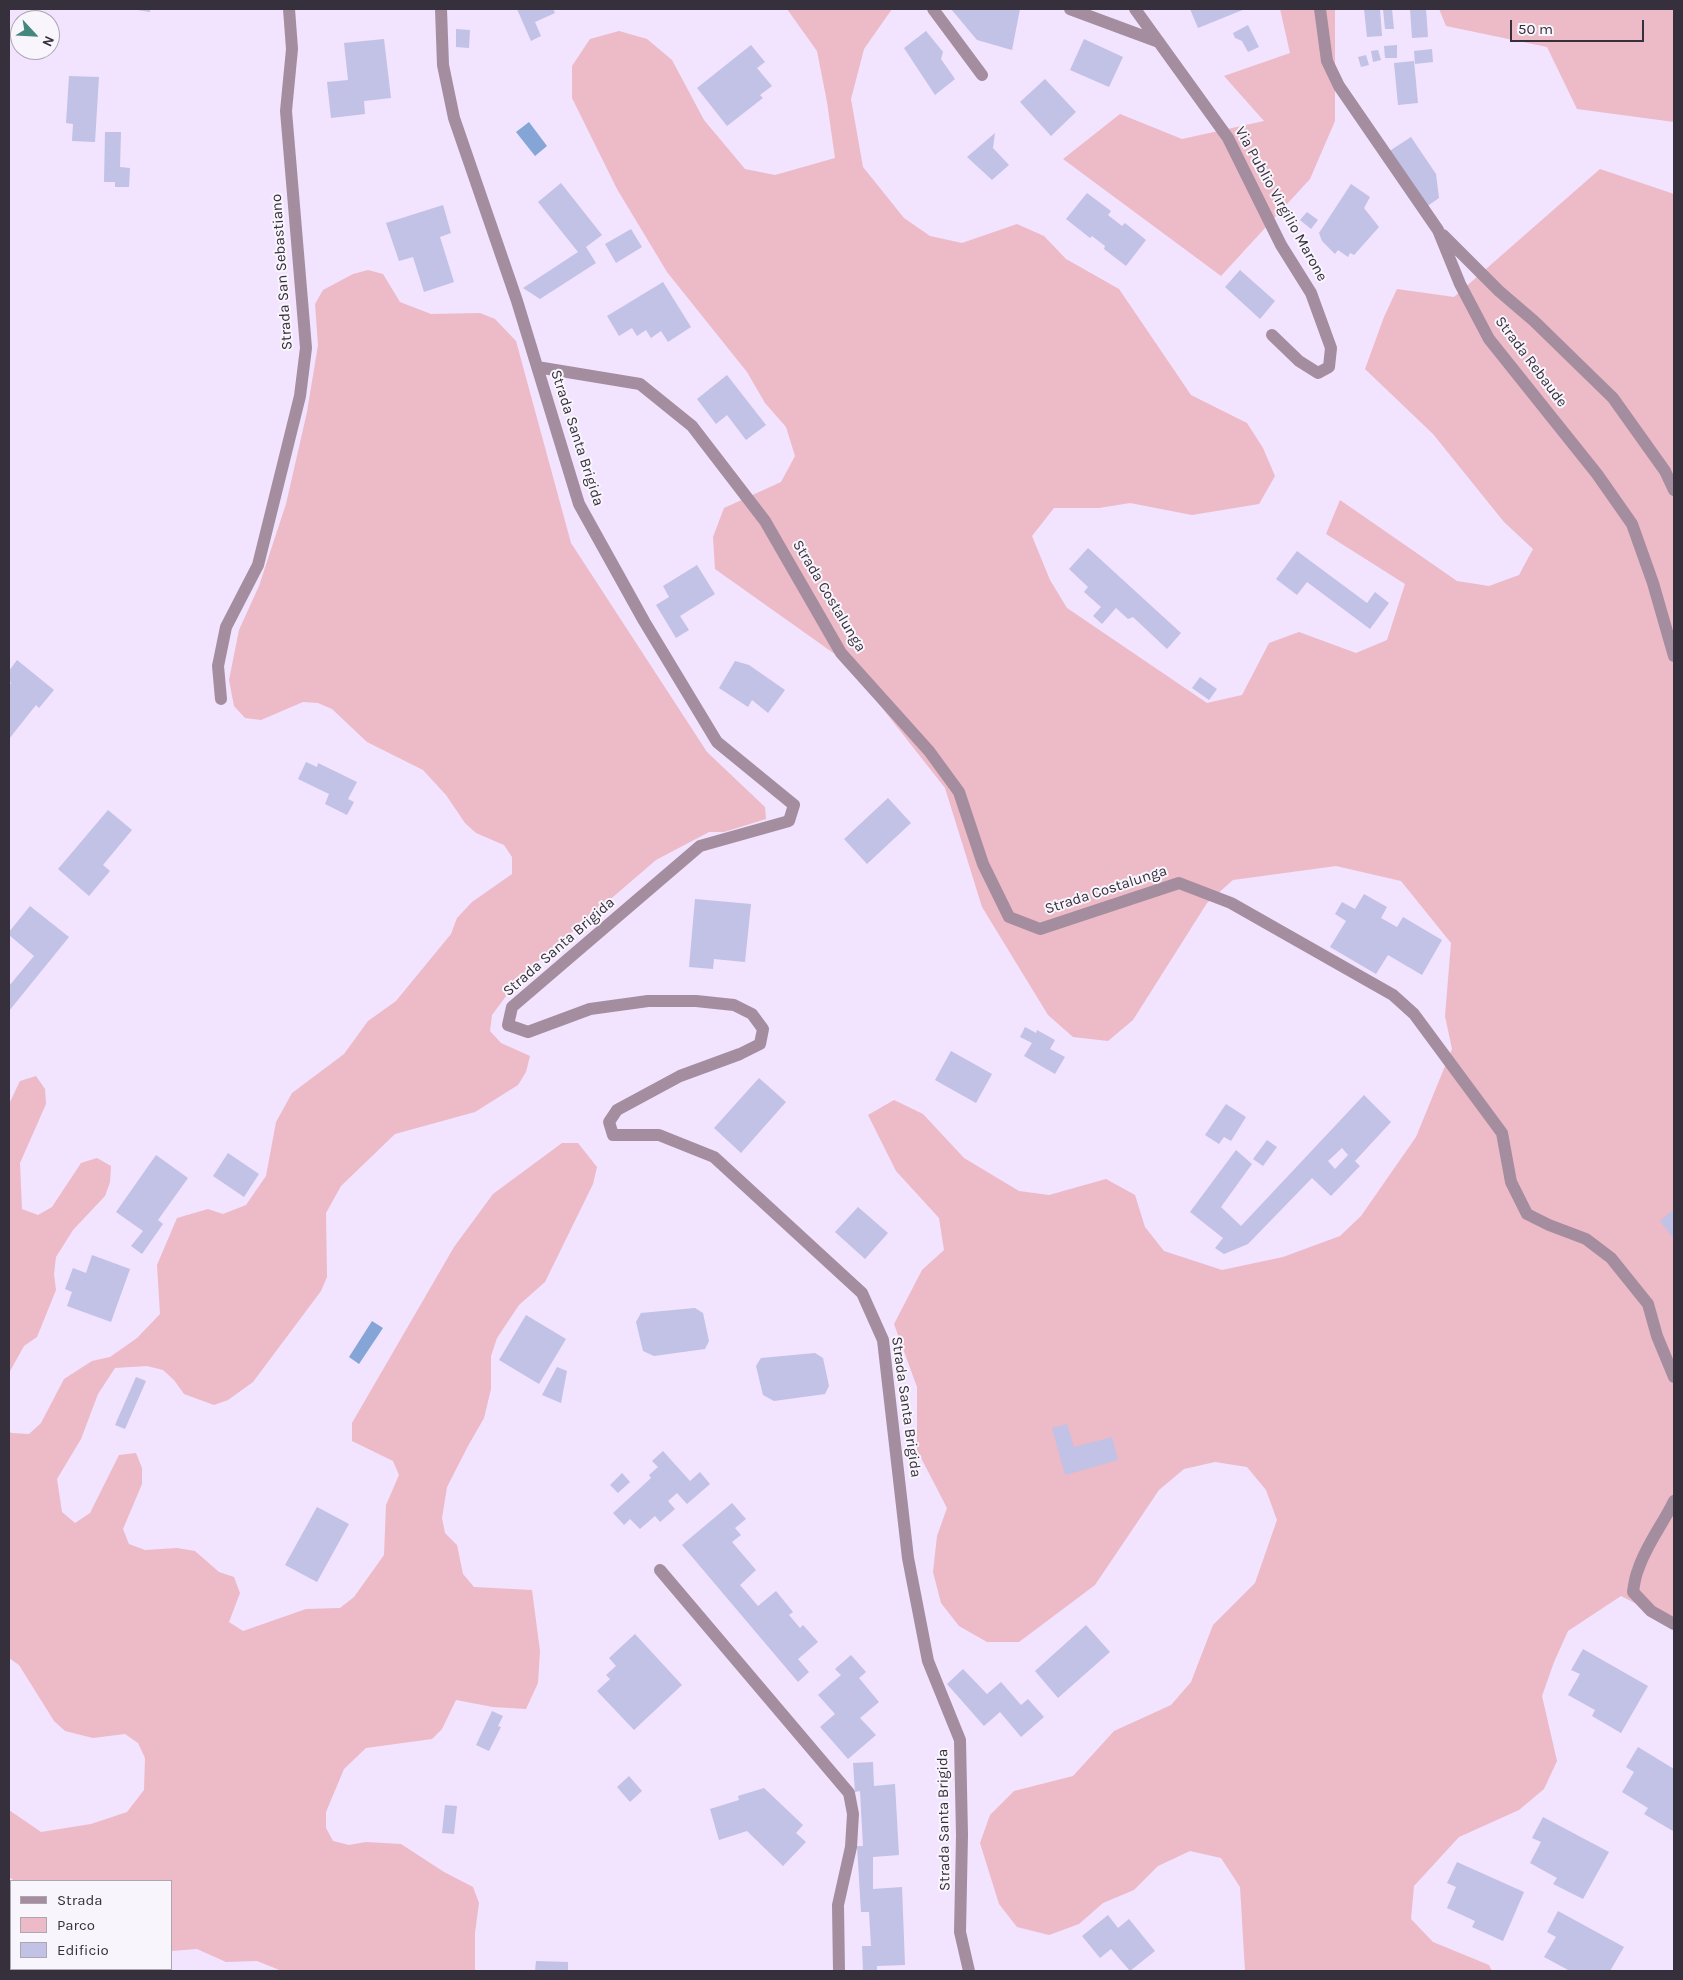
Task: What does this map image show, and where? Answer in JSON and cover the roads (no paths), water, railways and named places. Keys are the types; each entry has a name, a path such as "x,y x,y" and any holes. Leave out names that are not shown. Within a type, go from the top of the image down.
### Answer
{"street":[{"name":"Strada San Sebastiano","path":"221,700 218,666 226,627 258,565 300,396 306,348 286,111 292,49 289,9"},
{"name":"Strada Santa Brigida","path":"441,9 443,66 454,118 517,301 579,504 644,621 717,742 794,805 789,821 700,846 512,1007 508,1025 528,1032 590,1009 648,1001 696,1001 734,1005 752,1014 763,1029 760,1044 740,1054 680,1076 617,1110 609,1122 614,1135 659,1135 714,1157 862,1293 883,1340 908,1558 928,1661 960,1740 962,1834 960,1932 969,1971"},
{"path":"933,9 982,75"},
{"path":"1070,9 1160,42"},
{"name":"Via Publio Virgilio Marone","path":"1135,9 1228,138 1281,245 1311,293 1331,348 1329,367 1318,373 1299,361 1272,335"},
{"name":"Strada Rebaude","path":"1320,9 1327,61 1339,86 1438,230 1460,284 1489,339 1597,474 1632,524 1653,583 1674,656"},
{"path":"1438,230 1499,292 1534,321 1612,398 1660,464 1674,490"},
{"name":"Strada Costalunga","path":"537,367 640,384 692,426 765,521 841,653 930,751 959,792 983,864 1010,917 1040,929 1179,883 1231,903 1393,995 1414,1014 1502,1133 1511,1182 1526,1214 1586,1239 1611,1258 1648,1304 1657,1336 1674,1377"},
{"path":"1672,1622 1651,1611 1633,1592 1638,1570 1646,1551 1664,1522 1674,1501"},
{"path":"660,1570 849,1793 853,1814 851,1846 838,1905 839,1971"}],"water":[{"path":"529,122 547,146 535,156 516,132"},
{"path":"372,1321 383,1328 359,1364 349,1357"}]}
